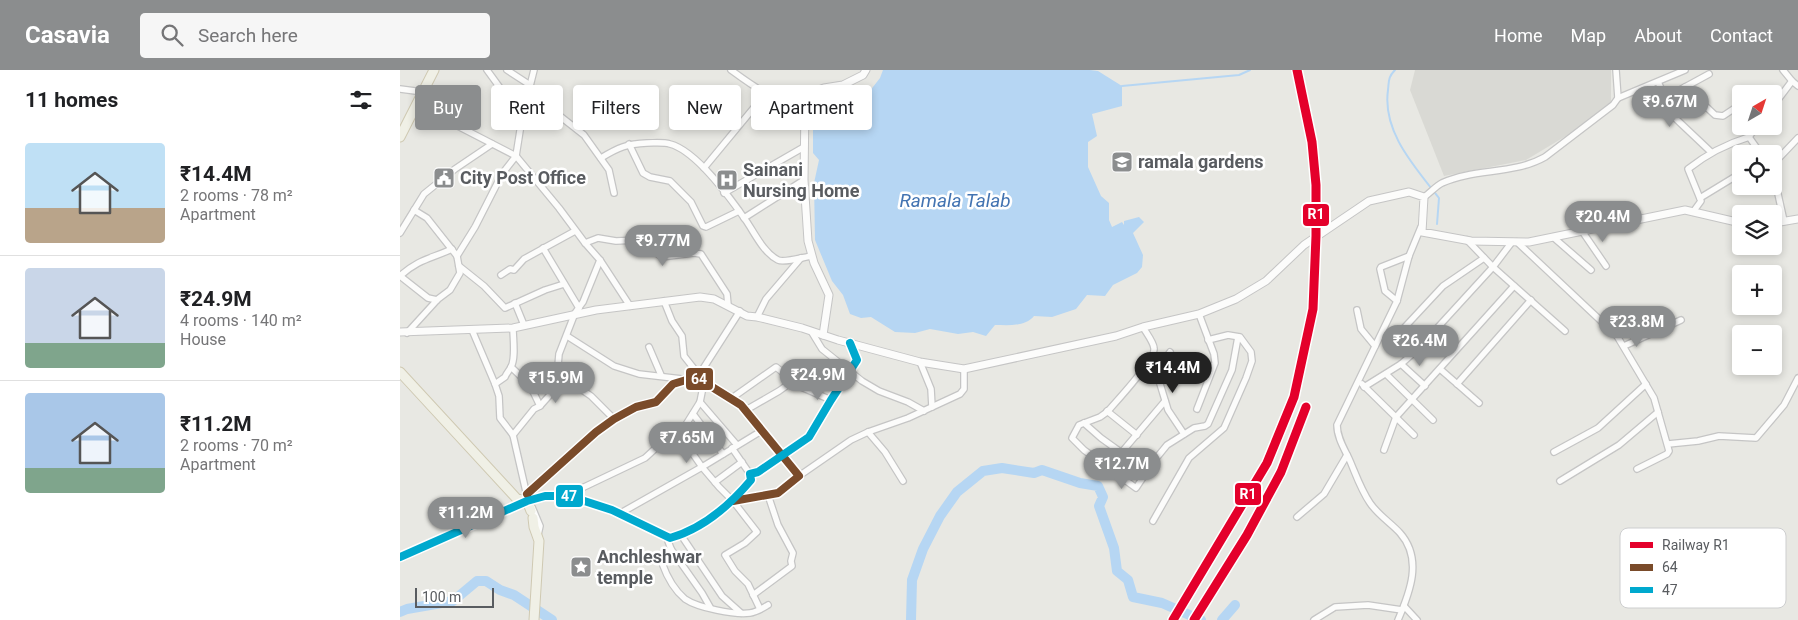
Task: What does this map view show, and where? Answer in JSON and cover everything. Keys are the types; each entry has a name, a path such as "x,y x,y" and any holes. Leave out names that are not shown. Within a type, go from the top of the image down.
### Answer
{"main road":[{"path":"427,85 434,70"},
{"path":"400,135 415,108"},
{"path":"400,372 517,499 528,499 534,527 538,535 534,620"}],"street":[{"path":"487,70 498,85"},
{"path":"507,70 525,85"},
{"path":"530,85 534,70"},
{"path":"731,70 754,85"},
{"path":"843,85 863,75 866,70"},
{"path":"1616,70 1618,98 1614,105 1605,113 1534,163 1441,183 1424,197 1422,232 1467,240 1529,242 1686,210 1732,221"},
{"path":"1618,98 1685,70"},
{"path":"1783,70 1798,86"},
{"path":"1664,98 1709,74"},
{"path":"1782,94 1792,81"},
{"path":"1658,82 1674,117 1711,152"},
{"path":"1685,87 1715,115 1723,116 1732,110"},
{"path":"400,89 415,91"},
{"path":"704,168 751,111"},
{"path":"563,116 581,131 609,170 614,193"},
{"path":"465,130 516,156 600,260 630,306"},
{"path":"457,256 475,227 502,174 516,156 520,130"},
{"path":"804,130 804,180 808,241 812,256 829,295 823,335"},
{"path":"1693,212 1701,201 1688,169 1711,152 1730,143 1749,137 1755,145"},
{"path":"1782,155 1798,138"},
{"path":"601,158 616,148 629,144 666,143 673,145 694,157 704,168 739,211 765,249 777,260 812,256"},
{"path":"400,234 424,194 492,144"},
{"path":"629,144 643,173 650,177 670,181 691,202 705,227 739,211"},
{"path":"724,193 804,147"},
{"path":"1700,198 1732,178"},
{"path":"744,218 804,180"},
{"path":"404,332 513,328 577,311 700,297 714,299 747,316 757,316 920,362 964,369 1116,336 1143,327 1199,314 1236,299 1266,281 1304,245 1369,201 1410,192 1424,197"},
{"path":"1778,195 1784,222 1798,219"},
{"path":"404,332 450,290 460,273 457,256 452,249 427,218 414,210"},
{"path":"1398,620 1414,571 1411,553 1400,533 1377,511 1366,497 1338,433 1337,425 1397,301 1409,256 1422,222"},
{"path":"501,274 513,270 523,260 575,230"},
{"path":"1582,231 1606,266"},
{"path":"1553,237 1591,270"},
{"path":"585,243 598,238 616,241 639,240 662,257 694,253 701,254 727,294 728,305"},
{"path":"1467,240 1493,267 1565,331"},
{"path":"1364,387 1386,374 1418,349 1515,242"},
{"path":"1515,242 1613,332 1624,346 1654,398 1669,451 1667,454 1637,469"},
{"path":"543,248 577,311"},
{"path":"437,300 428,298 400,276 411,266 424,259 452,249"},
{"path":"1397,301 1385,291 1380,269 1409,256"},
{"path":"757,316 766,299 801,258"},
{"path":"1418,349 1403,333 1403,329 1443,286 1484,258"},
{"path":"513,435 534,409 540,406 556,388 559,354 600,260"},
{"path":"459,266 484,286 504,307 564,284"},
{"path":"1384,450 1396,417 1514,286"},
{"path":"1457,384 1531,300"},
{"path":"664,301 672,321 682,336 684,356 696,375 704,382 732,398 746,410 799,476"},
{"path":"514,303 524,324"},
{"path":"1357,310 1361,329 1375,346"},
{"path":"528,499 596,432 624,412 656,402 673,384 696,375 740,311"},
{"path":"1198,409 1214,365 1214,356 1199,314"},
{"path":"1624,346 1681,320"},
{"path":"1143,327 1154,347 1153,354 1139,375 1108,412 1079,425 1072,438 1084,450 1136,488 1166,447 1197,426 1208,424 1232,370 1238,337"},
{"path":"495,384 505,377 507,370 511,366 514,349 513,328"},
{"path":"472,330 499,396 500,418 513,435 528,499 540,526 538,535"},
{"path":"811,331 822,350 850,372 880,391 906,400 924,411"},
{"path":"567,336 614,366 639,374 683,379 696,375"},
{"path":"1153,520 1186,462 1195,452 1221,431 1236,402 1252,361 1251,352 1242,339 1238,337 1225,336 1208,340"},
{"path":"750,474 758,472 809,437 858,359 850,343"},
{"path":"648,347 661,376"},
{"path":"1170,352 1157,373 1168,410 1184,434"},
{"path":"920,362 931,389 932,407"},
{"path":"1400,364 1425,386"},
{"path":"511,366 533,390 540,406"},
{"path":"732,398 776,367 807,391 831,400"},
{"path":"522,377 534,369 543,373 557,372 591,396 614,419"},
{"path":"733,501 778,493 836,449 868,432 908,418 958,396 964,389 964,369"},
{"path":"1440,369 1479,403"},
{"path":"1386,374 1433,420"},
{"path":"1668,444 1698,441 1719,436 1756,438 1784,405 1798,378"},
{"path":"746,410 793,381"},
{"path":"1358,381 1414,435"},
{"path":"570,496 582,488 645,458 668,437 685,426 700,402 704,382"},
{"path":"1554,452 1598,428 1646,384"},
{"path":"1121,453 1165,401"},
{"path":"400,557 528,499 545,496 570,496 619,514 670,538 681,535 710,518 733,501 751,480 750,474 734,447 700,402"},
{"path":"1108,412 1137,435"},
{"path":"1560,481 1619,445 1658,412"},
{"path":"692,414 723,454"},
{"path":"1084,423 1147,471"},
{"path":"619,514 763,430"},
{"path":"678,431 702,467 733,501 757,533 725,556 746,582 760,609"},
{"path":"868,432 885,452 903,481"},
{"path":"1297,517 1324,494 1347,455"},
{"path":"715,482 742,462"},
{"path":"753,595 792,565 793,552 778,525 768,496"},
{"path":"681,535 722,596 741,613"},
{"path":"670,538 668,541 671,549 710,607"},
{"path":"671,549 662,563 670,582 678,592 691,602 741,613 753,612 768,605"},
{"path":"1314,620 1335,607 1366,605 1403,608 1417,620"}],"shaded area":[{"path":"1415,70 1611,70 1611,103 1576,130 1526,160 1444,176 1410,90"}],"water":[{"name":"Ramala Talab","path":"883,70 1090,70 1098,71 1122,86 1122,106 1092,114 1097,136 1088,142 1088,167 1101,196 1109,203 1109,220 1112,227 1122,222 1124,225 1124,221 1139,217 1144,222 1133,233 1143,255 1142,267 1137,273 1113,285 1105,296 1087,295 1076,309 1052,317 1034,316 1021,324 995,325 986,336 973,332 958,334 930,329 915,333 895,332 871,317 861,318 850,314 843,295 832,281 815,240 814,183 819,160 813,153 813,130 872,130 872,88 880,78"}],"waterway":[{"path":"1122,86 1239,75 1250,70"},
{"path":"1395,70 1390,77 1389,84 1387,105 1390,120 1402,148 1439,198 1437,224"},
{"path":"911,620 912,580 923,549 940,516 957,492 983,471 1002,468 1034,473 1042,470 1080,483 1098,486 1103,497 1099,506 1114,548 1117,571 1128,580 1133,597 1162,603 1201,620"},
{"path":"400,612 407,609 453,601 477,581 486,581 500,590 514,595 552,620"},
{"path":"1222,620 1235,605"}],"rail line":[{"name":"R1","path":"1173,620 1267,463 1294,397 1313,309 1316,236 1316,185 1312,142 1297,70"},
{"name":"R1","path":"1194,620 1247,535 1281,472 1306,407"}],"transit line":[{"name":"47","path":"400,557 527,501 545,496 569,496 612,510 670,538 693,529 725,507 751,480 750,474 758,472 809,437 857,360 850,343"},
{"name":"64","path":"527,494 596,432 614,419 636,407 656,402 673,384 696,377 741,405 799,476 778,493 733,501"}],"place":[{"name":"ramala gardens","path":"1122,162"},
{"name":"City Post Office","path":"444,178"},
{"name":"Sainani Nursing Home","path":"727,180"},
{"name":"Anchleshwar temple","path":"581,567"}]}
